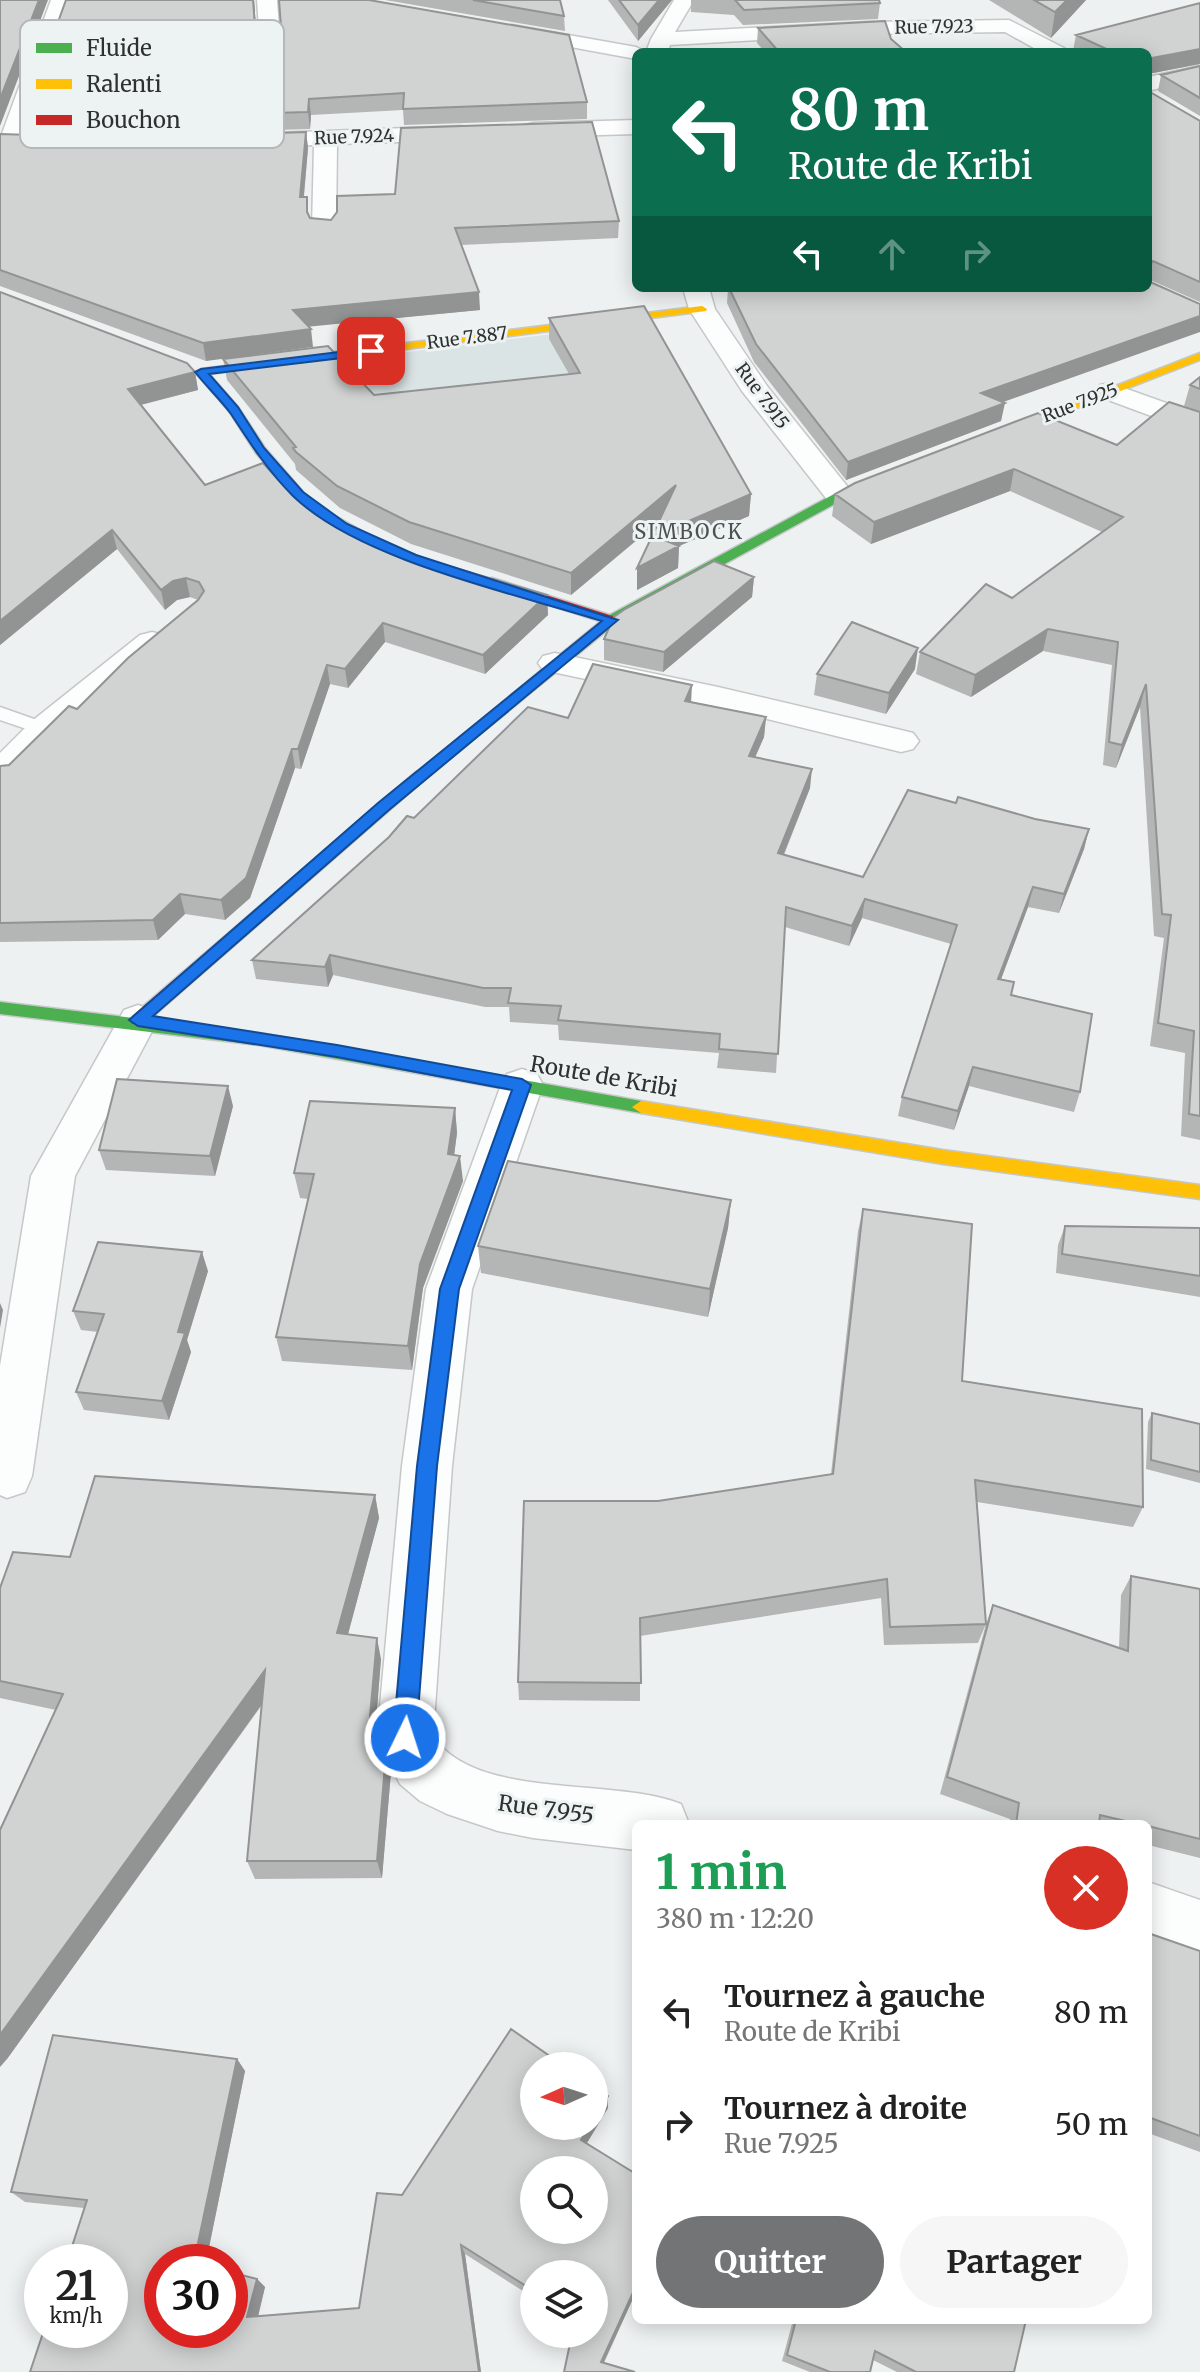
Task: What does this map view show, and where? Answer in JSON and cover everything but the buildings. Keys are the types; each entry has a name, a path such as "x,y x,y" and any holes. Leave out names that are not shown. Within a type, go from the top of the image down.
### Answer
{"street":[{"path":"53,20 61,0"},
{"name":"Rue 7.924","path":"267,0 268,20"},
{"path":"659,46 684,0"},
{"path":"1009,26 1020,1"},
{"name":"Rue 7.923","path":"659,46 867,28 1009,26 1050,48"},
{"path":"488,27 632,52"},
{"path":"1152,94 1200,72"},
{"path":"5,140 20,102"},
{"path":"513,131 632,127"},
{"name":"Rue 7.924","path":"284,140 482,132"},
{"path":"324,229 326,138"},
{"name":"Rue 7.887","path":"377,545 317,511 299,495 260,450 234,409 189,367 699,299"},
{"name":"Rue 7.915","path":"699,299 756,391 840,496"},
{"name":"Rue 7.925","path":"968,446 1200,356"},
{"path":"1110,391 1200,425"},
{"path":"7,1476 53,1176 138,1020 384,806 611,620 840,496 911,469"},
{"path":"469,575 611,620"},
{"path":"0,774 44,729 179,619"},
{"path":"555,663 718,697 901,741"},
{"name":"Route de Kribi","path":"0,1008 138,1020 337,1051 894,1150 1200,1192"},
{"name":"Rue 7.955","path":"522,1085 449,1289 425,1481 405,1738 419,1764 441,1783 493,1804 632,1821"},
{"path":"1152,1912 1200,1930"}],"lane":[{"path":"0,713 44,729"}],"shaded area":[{"path":"601,328 646,407 372,443 367,357"}],"traffic: fast":[{"path":"336,355 201,372 234,409 260,450 299,495 317,511 363,537"},
{"path":"421,775 611,620 840,496 890,477"},
{"path":"0,1008 259,1039 641,1107"}],"traffic: slow":[{"path":"336,355 702,309"},
{"path":"991,437 1200,356"},
{"path":"641,1107 943,1157 1200,1192"}],"traffic: jam":[{"path":"492,582 611,620"},
{"path":"138,1020 421,775"}],"district":[{"name":"SIMBOCK","path":"689,532"}],"route":[{"path":"371,351 201,372 234,409 260,450 317,511 377,545 411,558 611,620 384,806 138,1020 337,1051 522,1085 449,1289 427,1466 405,1738"}]}
